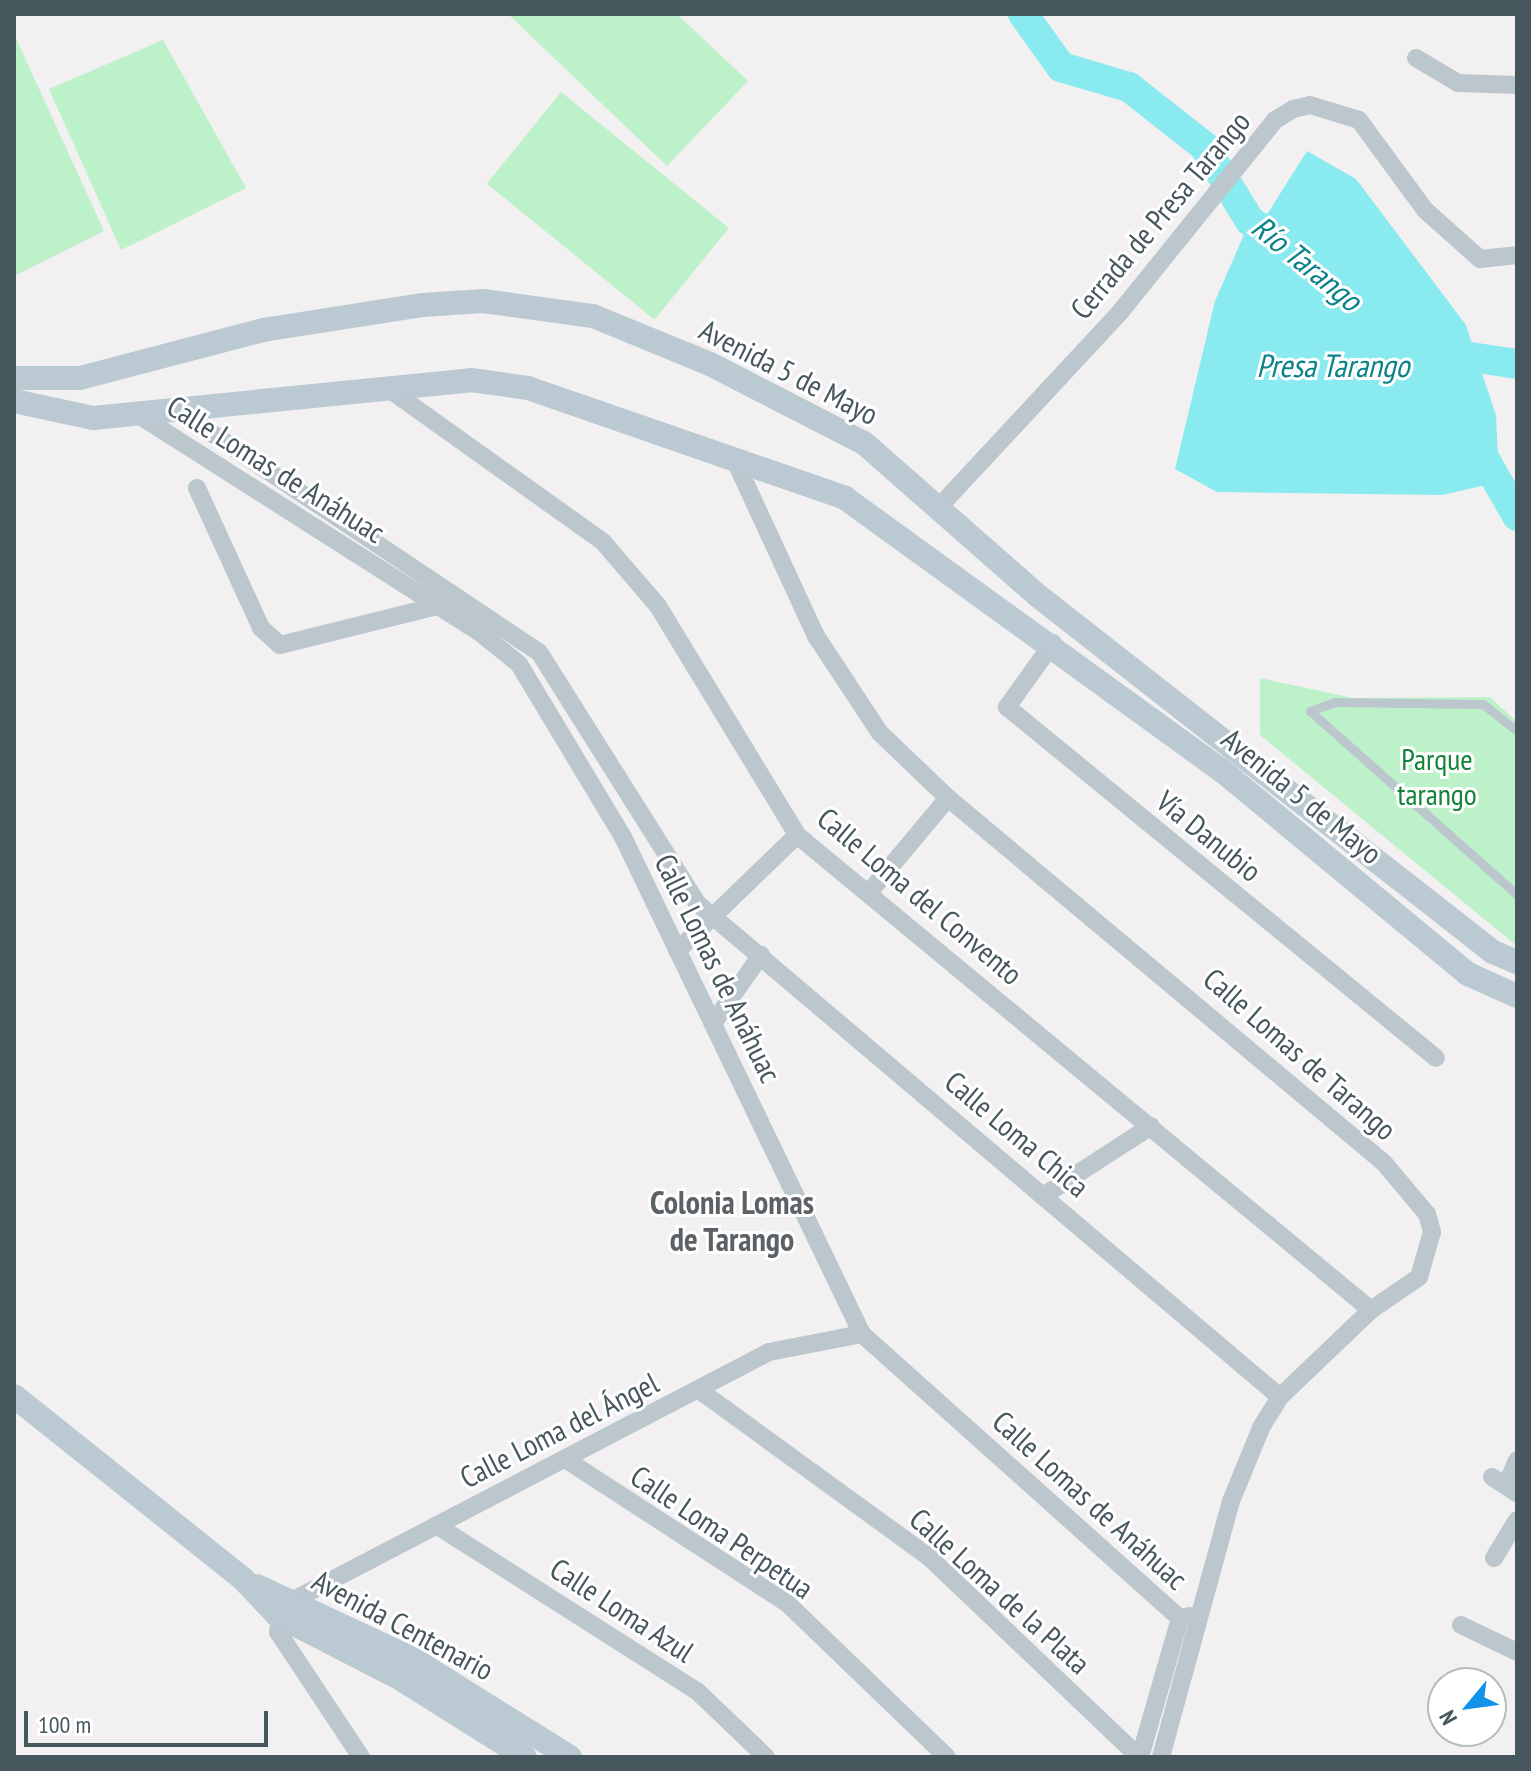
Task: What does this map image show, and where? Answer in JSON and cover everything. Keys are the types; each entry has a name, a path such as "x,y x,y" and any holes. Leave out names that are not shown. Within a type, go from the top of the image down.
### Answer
{"main road":[{"name":"Avenida 5 de Mayo","path":"15,386 80,378 263,330 423,305 542,306 593,316 825,421 864,443 940,506 1037,595 1493,952 1517,962"},
{"name":"Avenida 5 de Mayo","path":"15,386 50,413 137,414 173,407 383,385 471,380 528,388 870,510 1053,643 1468,974 1517,996"},
{"path":"15,386 72,402 173,407"},
{"name":"Avenida Centenario","path":"14,1396 283,1608 525,1757"},
{"name":"Avenida Centenario","path":"283,1608 413,1659 570,1757"}],"street":[{"path":"1416,58 1458,83 1517,85"},
{"name":"Cerrada de Presa Tarango","path":"940,506 1187,229 1264,134 1293,109 1310,105 1359,120 1425,210 1480,259 1517,255"},
{"name":"Calle Loma del Convento","path":"383,385 603,542 658,606 797,835 871,890 1371,1310"},
{"name":"Calle Lomas de Anáhuac","path":"173,407 539,652 598,737 684,888 714,917"},
{"name":"Calle Lomas de Anáhuac","path":"137,414 438,606 519,664 544,698 623,837 862,1334 1189,1616"},
{"name":"Calle Lomas de Tarango","path":"737,465 851,697 948,798 1384,1163 1416,1195 1432,1232 1419,1277 1371,1310 1280,1397 1231,1501 1189,1616 1161,1757"},
{"path":"197,488 261,628 280,645 438,606"},
{"name":"Vía Danubio","path":"1053,643 1007,707 1436,1058"},
{"path":"871,890 948,798"},
{"path":"677,951 797,835"},
{"name":"Calle Loma Chica","path":"714,917 1046,1194 1280,1397"},
{"path":"714,1022 761,955"},
{"path":"1046,1194 1151,1126"},
{"name":"Calle Loma del Ángel","path":"283,1608 769,1352 862,1334"},
{"name":"Calle Loma de la Plata","path":"699,1390 930,1558 1140,1757"},
{"name":"Calle Loma Perpetua","path":"565,1459 787,1603 947,1757"},
{"path":"1505,1485 1517,1460"},
{"path":"1494,1558 1517,1520"},
{"name":"Calle Loma Azul","path":"436,1525 697,1691 766,1757"},
{"path":"283,1608 278,1632 301,1676 361,1757"},
{"path":"1140,1757 1189,1616"},
{"path":"1461,1625 1517,1652"}],"lane":[{"path":"1517,731 1483,704 1335,702 1310,711 1517,895"}],"green space":[{"path":"508,14 677,14 748,81 667,166"},
{"path":"14,34 104,231 14,276"},
{"path":"163,40 246,188 121,250 49,89"},
{"path":"561,92 729,228 655,320 487,184"},
{"name":"Parque tarango","path":"1260,678 1353,698 1490,697 1517,722 1517,946 1260,735"}],"water":[{"name":"Presa Tarango","path":"1307,151 1356,179 1466,325 1496,415 1499,482 1442,495 1217,492 1175,469 1215,301 1250,221 1268,213"}],"waterway":[{"name":"Río Tarango","path":"1023,14 1061,67 1129,87 1204,146 1250,221 1282,243"},
{"path":"1437,352 1517,364"},
{"path":"1479,449 1517,516"}],"district":[{"name":"Colonia Lomas de Tarango","path":"732,1222"}]}
